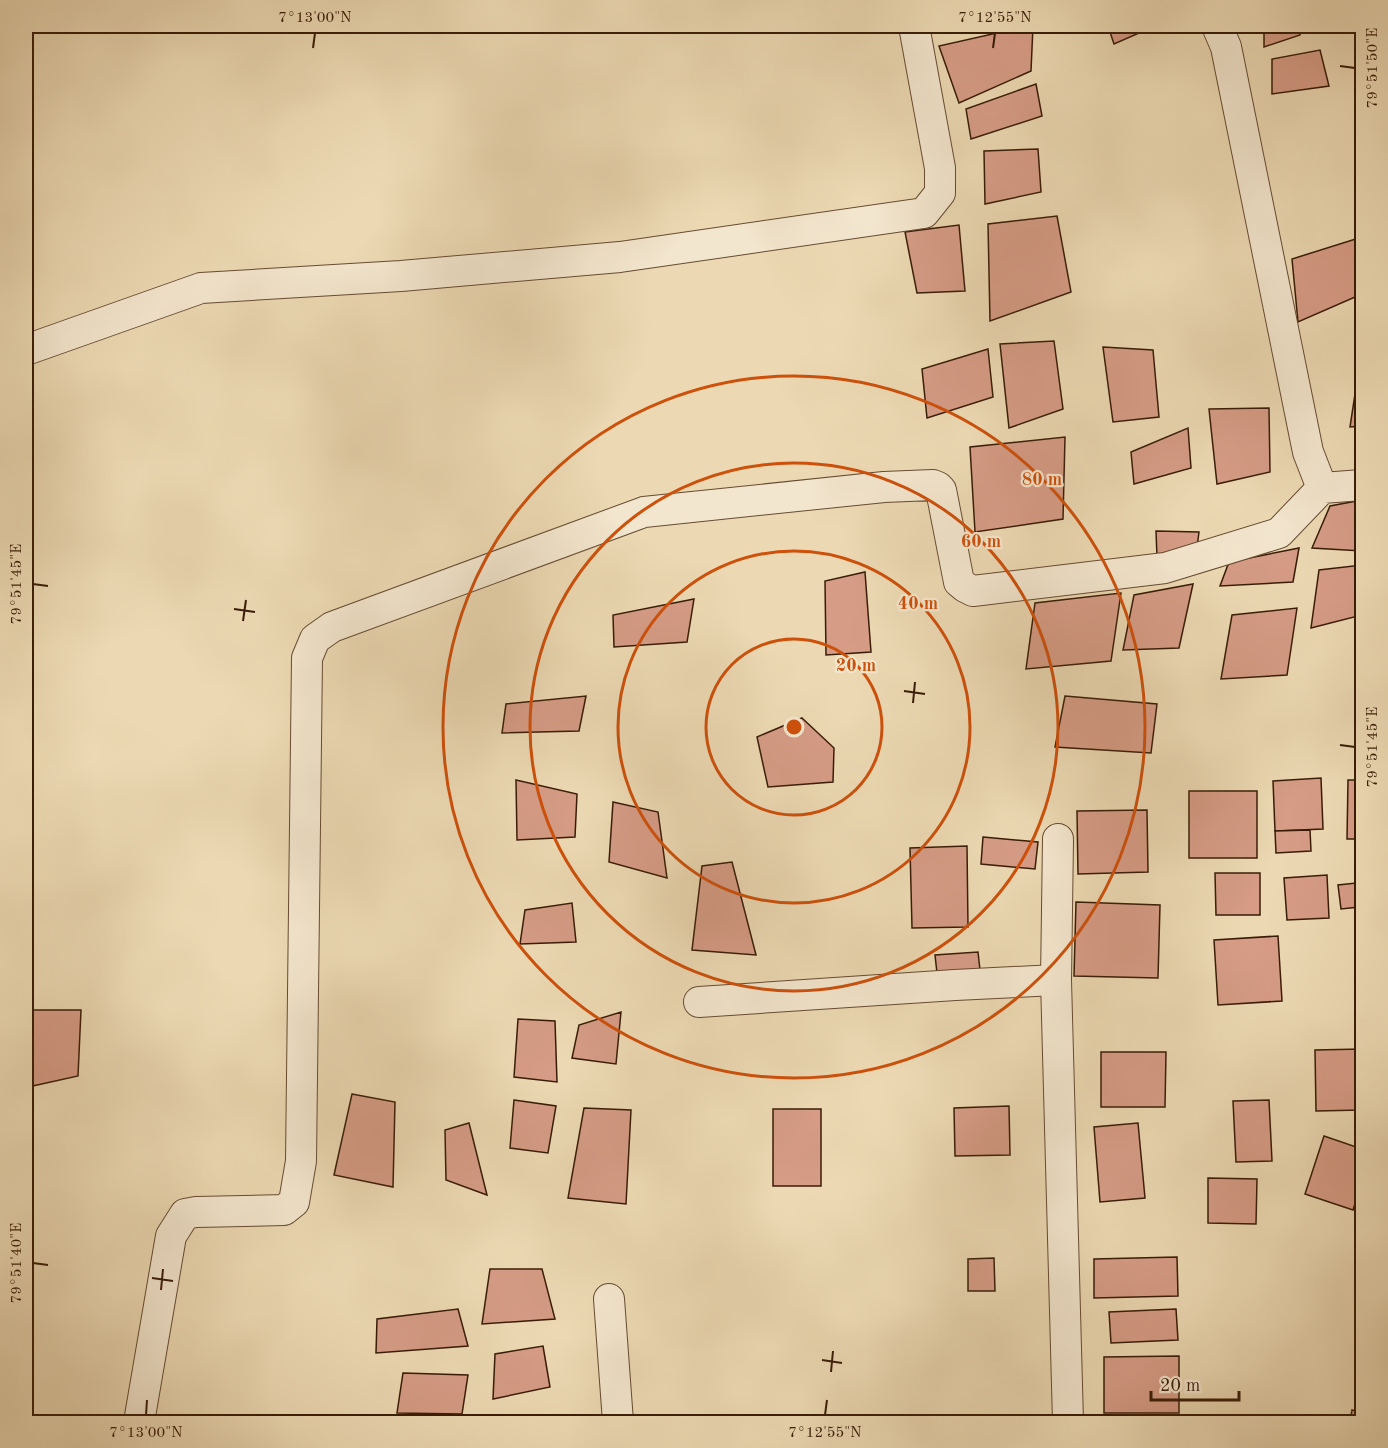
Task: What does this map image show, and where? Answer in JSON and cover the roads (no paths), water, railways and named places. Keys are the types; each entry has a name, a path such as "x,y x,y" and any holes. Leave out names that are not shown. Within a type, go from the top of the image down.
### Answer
{"street":[{"path":"26,350 201,288 401,276 620,256 924,213 940,193 940,168 914,26"},
{"path":"1217,26 1226,47 1308,453 1322,488"},
{"path":"139,1422 171,1236 185,1214 284,1210 294,1202 301,1161 307,658 315,639 332,627 644,512 884,487 933,485 941,490 959,582 973,591 1165,568 1279,533 1322,488 1362,485"},
{"path":"1058,839 1056,980 1068,1422"},
{"path":"699,1002 1056,980"},
{"path":"609,1299 618,1422"}]}
